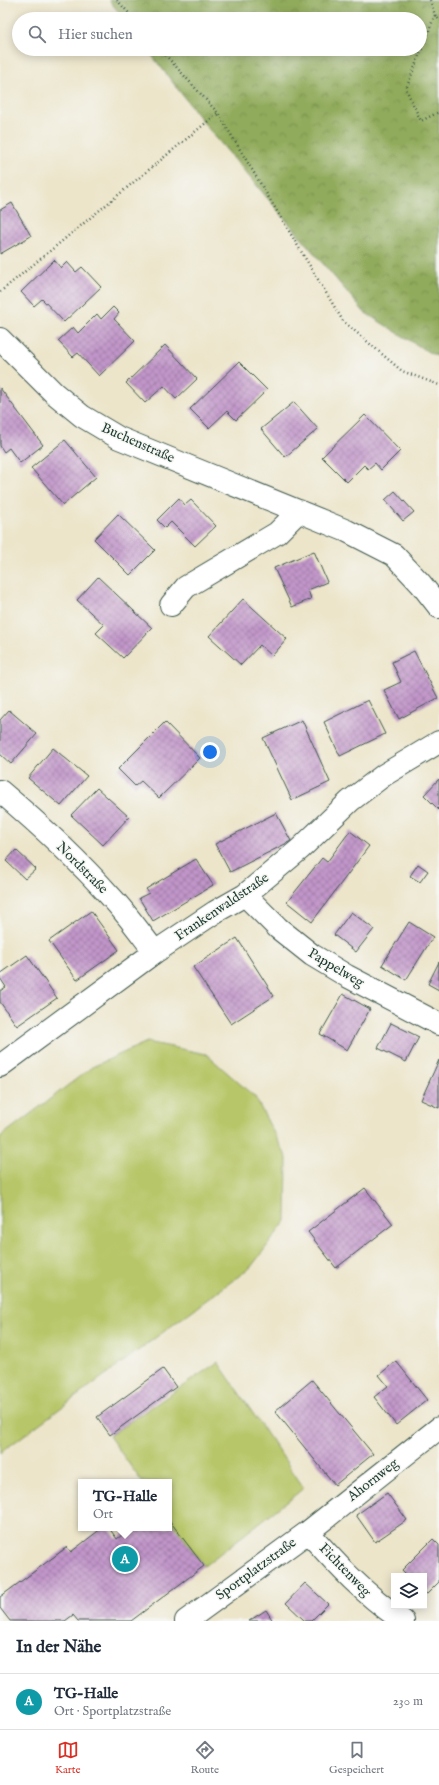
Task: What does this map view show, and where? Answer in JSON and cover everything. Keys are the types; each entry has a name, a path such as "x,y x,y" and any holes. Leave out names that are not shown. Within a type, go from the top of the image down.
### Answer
{"street":[{"name":"Buchenstraße","path":"0,339 54,393 82,416 119,438 347,531 394,555 421,584 439,607"},
{"path":"171,605 186,587 277,532 299,511"},
{"name":"Frankenwaldstraße","path":"0,1066 156,952 215,912 245,895 300,849 350,801 384,775 439,742"},
{"name":"Nordstraße","path":"0,791 71,855 107,893 156,952"},
{"name":"Pappelweg","path":"245,895 278,928 312,955 347,976 439,1024"},
{"name":"Ahornweg","path":"308,1532 439,1428"},
{"name":"Sportplatzstraße","path":"186,1621 308,1532"},
{"name":"Fichtenweg","path":"308,1532 341,1570 376,1602 403,1621"}],"path":[{"path":"117,0 128,12"},
{"path":"430,0 435,15 439,20"},
{"path":"427,35 435,15"},
{"path":"166,56 218,113 343,321 402,370 439,385"},
{"path":"419,56 406,89 421,121 439,112"},
{"path":"0,292 218,113"}],"green space":[{"path":"109,0 439,0 439,357 430,353 364,312 207,127 152,56 427,56 427,12 118,12"},
{"path":"147,1042 206,1054 255,1097 287,1158 286,1221 251,1267 0,1453 0,1137 92,1067"},
{"path":"218,1362 304,1488 204,1566 172,1522 172,1479 140,1479 109,1436"}],"building":[{"path":"12,203 31,236 0,254 0,210"},
{"path":"54,260 61,268 67,262 76,272 82,267 101,287 64,322 42,299 34,306 21,292"},
{"path":"113,307 119,313 114,319 135,341 99,376 78,353 73,357 58,341 73,327 78,333 97,314 101,319"},
{"path":"165,345 197,379 176,399 164,386 145,403 126,383"},
{"path":"239,362 267,390 236,420 227,411 209,428 190,409"},
{"path":"0,388 43,445 20,463 9,448 4,452 0,446"},
{"path":"294,402 318,429 285,457 261,429"},
{"path":"365,415 400,451 381,470 375,463 368,469 364,465 347,482 322,457"},
{"path":"65,440 96,477 63,505 31,468"},
{"path":"395,491 414,512 403,521 385,500"},
{"path":"179,498 185,505 191,500 216,526 195,546 171,522 165,528 157,520"},
{"path":"118,514 155,550 130,575 94,539"},
{"path":"314,551 327,582 308,590 311,599 292,607 274,568"},
{"path":"98,577 152,628 123,658 96,633 104,625 77,600"},
{"path":"243,599 287,639 272,656 260,645 241,665 209,636"},
{"path":"414,651 438,698 399,719 384,690 401,682 392,662"},
{"path":"368,700 385,734 340,756 324,722"},
{"path":"9,710 37,734 11,764 0,754 0,720"},
{"path":"302,720 330,782 292,800 263,738"},
{"path":"165,722 200,758 159,798 141,781 135,786 118,769"},
{"path":"53,748 87,776 61,806 28,778"},
{"path":"439,779 439,810 424,795"},
{"path":"97,788 129,817 103,845 71,815"},
{"path":"276,813 291,841 230,872 215,844"},
{"path":"350,831 369,846 312,922 287,902 322,858 327,862"},
{"path":"16,850 36,869 25,879 6,861"},
{"path":"196,859 213,885 153,921 139,898 149,893 146,889"},
{"path":"418,864 428,871 420,882 410,876"},
{"path":"91,911 119,950 77,980 49,941"},
{"path":"351,912 374,929 356,952 334,935"},
{"path":"409,922 433,937 406,980 382,965"},
{"path":"237,938 274,996 231,1024 193,967"},
{"path":"27,955 57,998 17,1026 0,1002 0,991 6,987 0,978 0,974"},
{"path":"439,962 439,990 428,984"},
{"path":"343,994 370,1009 347,1050 320,1034"},
{"path":"391,1023 419,1037 406,1062 378,1048"},
{"path":"439,1060 439,1108 421,1100"},
{"path":"365,1188 393,1224 336,1268 308,1232"},
{"path":"396,1361 427,1400 396,1425 374,1397 388,1386 379,1375"},
{"path":"163,1369 176,1387 110,1435 97,1417"},
{"path":"312,1380 373,1454 335,1485 275,1411"},
{"path":"387,1493 407,1520 375,1542 356,1515"},
{"path":"172,1524 204,1566 131,1621 78,1621 73,1615 65,1621 10,1621 0,1608 0,1597 67,1547 71,1552 98,1531 111,1531 117,1539 127,1531 172,1531"},
{"path":"433,1539 439,1545 439,1582 427,1594 427,1573 405,1573 402,1570"},
{"path":"305,1583 328,1604 311,1621 305,1621 286,1603"},
{"path":"266,1610 273,1621 249,1621"}],"place":[{"name":"TG-Halle","path":"125,1559"}]}
